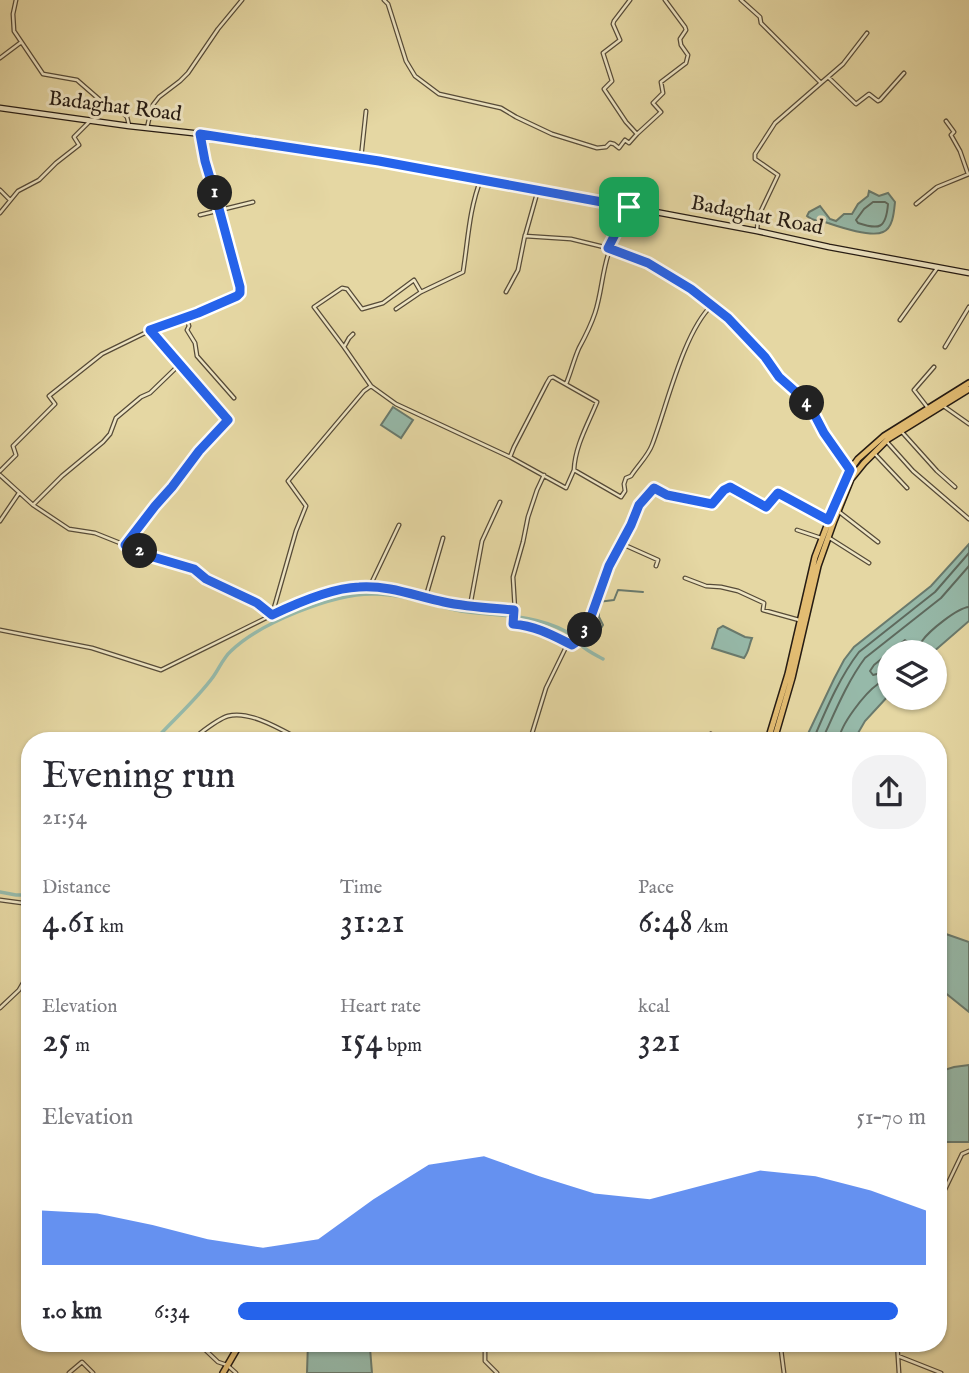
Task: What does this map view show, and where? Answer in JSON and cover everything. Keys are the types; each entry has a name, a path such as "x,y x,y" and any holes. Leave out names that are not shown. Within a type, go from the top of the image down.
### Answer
{"main road":[{"name":"Badaghat Road","path":"0,108 361,158 969,273"},
{"path":"771,732 792,678 828,520 850,470 859,458 884,436 969,383"},
{"path":"775,732 799,620 825,537 851,479 886,441 969,389"},
{"path":"223,1373 235,1352"}],"street":[{"path":"16,0 14,31 43,74 77,80 100,100 124,114 129,126"},
{"path":"147,128 152,106 188,73 242,0"},
{"path":"384,0 392,15 406,61 415,76 439,94 501,108 552,134 597,148 606,147 610,143 619,148 625,140 629,143 661,113 653,103 663,93 661,82 686,63 688,55 680,39 685,27 664,0"},
{"path":"630,0 613,24 620,40 603,53 612,81 604,89 637,134"},
{"path":"741,0 821,83"},
{"path":"757,231 758,217 778,174 755,159 755,154 775,123 843,64 867,33"},
{"path":"0,58 22,43"},
{"path":"828,77 856,104 869,94 877,101 880,100 904,73"},
{"path":"361,158 366,111"},
{"path":"0,213 18,191 39,180 55,163 79,145 74,137 90,121"},
{"path":"916,204 937,187 968,174 951,135 954,132 946,121"},
{"path":"200,134 240,293 150,330 102,354 49,396 55,404 13,446 16,455 0,473 33,505 69,529 95,533 153,557 194,569 206,579 257,603 272,615"},
{"path":"396,309 421,292 463,272 475,193 481,179"},
{"path":"0,190 10,200"},
{"path":"506,292 518,270 538,190"},
{"path":"200,215 253,202"},
{"path":"566,384 595,314 609,248 629,207"},
{"path":"525,235 544,239 571,239 609,248 648,263 691,289 728,318 757,348 779,377 806,401 850,470"},
{"path":"900,320 939,267"},
{"path":"421,292 414,280 383,303 362,310 347,289 342,288 314,307 371,386 396,404 510,457 566,488 574,470 579,445 597,402 554,377 550,378 510,457"},
{"path":"574,470 622,496 626,478 631,476 651,447 685,351 701,318 712,305"},
{"path":"944,347 969,307"},
{"path":"186,317 189,326 187,330 195,343 197,356 234,398"},
{"path":"125,545 199,451 228,420 150,330"},
{"path":"344,347 353,334"},
{"path":"33,505 103,442 110,434 116,418 141,397 150,393 179,365"},
{"path":"928,408 914,390 934,367"},
{"path":"272,615 292,541 306,506 288,481 371,386"},
{"path":"942,405 969,424"},
{"path":"901,430 955,487"},
{"path":"886,441 913,471 969,519"},
{"path":"874,453 907,488"},
{"path":"544,475 528,517 513,578 513,623 555,635 570,644"},
{"path":"532,732 546,688 559,659 570,644 581,639 620,543 639,505 654,488 667,495 712,504 730,487 766,507 778,493 828,520"},
{"path":"0,521 19,493"},
{"path":"470,606 482,541 500,502"},
{"path":"838,511 877,542"},
{"path":"369,588 400,525"},
{"path":"797,530 825,537 869,563"},
{"path":"426,596 443,538"},
{"path":"620,543 659,560 656,566"},
{"path":"685,578 706,586 738,591 764,603 763,610 799,620"},
{"path":"0,630 92,648 161,670 302,601 359,587 396,589 444,602 514,611"},
{"path":"203,732 227,716 240,715 286,732"},
{"path":"0,900 21,903"},
{"path":"0,1008 21,987"},
{"path":"947,1185 962,1154 969,1151"},
{"path":"208,1352 236,1373"},
{"path":"485,1352 485,1361 497,1373"},
{"path":"781,1352 784,1373"},
{"path":"898,1352 899,1373"},
{"path":"898,1356 941,1373"},
{"path":"69,1373 82,1362 93,1373"}],"water":[{"path":"869,191 879,196 888,193 895,202 891,223 883,232 871,234 856,231 807,216 820,206 830,219 836,221 844,214 852,214 858,204 868,196"},
{"path":"393,407 413,420 401,438 381,425"},
{"path":"969,544 969,621 947,640 877,640 877,708 859,732 809,732 844,660 854,647 931,586"},
{"path":"723,626 752,638 744,658 712,648 718,629"},
{"path":"947,934 969,942 969,1012 947,994"},
{"path":"969,1065 969,1142 947,1142 947,1069"},
{"path":"308,1352 370,1352 372,1373 307,1373"}],"waterway":[{"path":"583,647 603,625 599,617 598,602 614,600 618,590 643,592"},
{"path":"163,732 192,702 228,654 244,641 297,612 356,595 383,594 461,611 540,621 570,634 586,649 603,659"},
{"path":"0,892 21,895"}],"route":[{"path":"200,134 379,161 629,207 608,248 648,263 716,308 757,348 779,377 811,408 824,433 850,470 828,520 778,493 766,507 730,487 712,504 667,495 654,488 639,505 609,566 588,625 581,639 572,645 555,635 513,624 514,610 444,602 396,589 359,587 339,591 302,601 272,615 257,603 206,579 194,569 153,557 125,545 199,451 228,420 150,330 198,313 240,293 200,134"}]}
